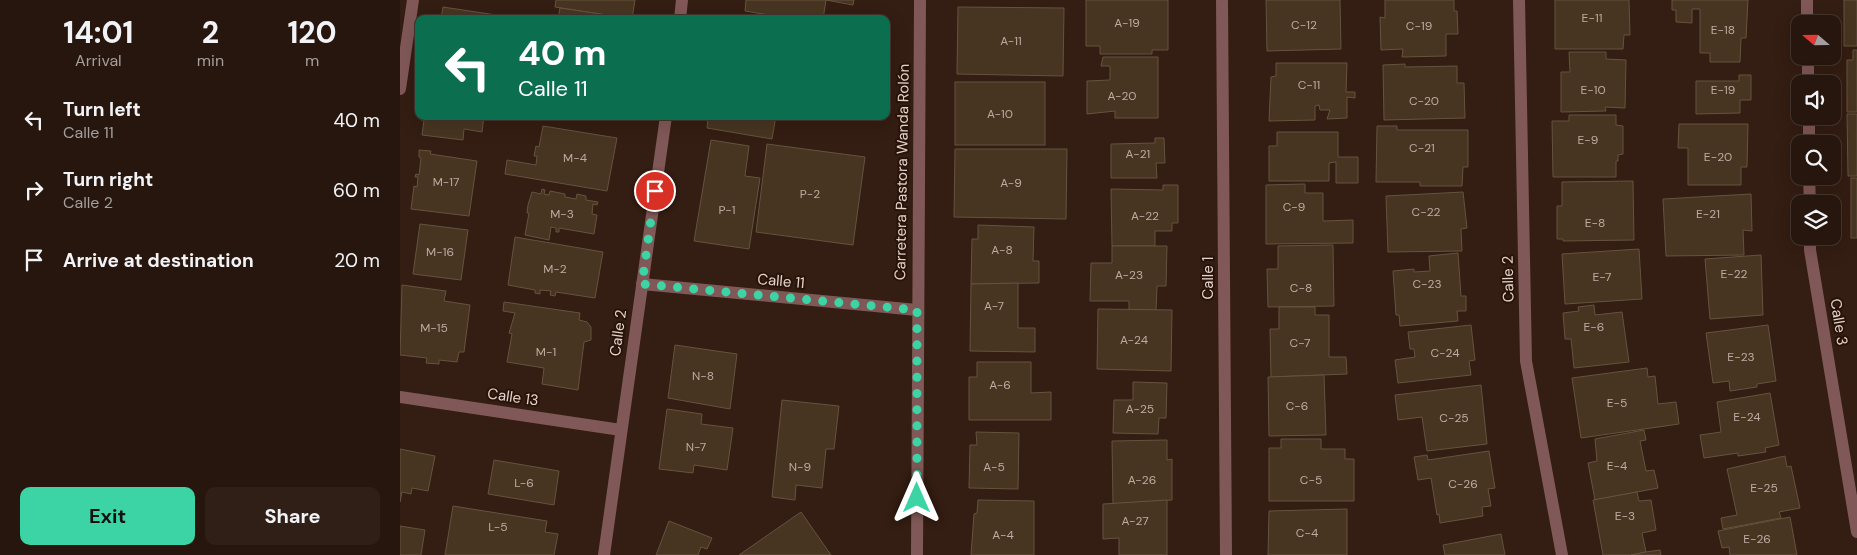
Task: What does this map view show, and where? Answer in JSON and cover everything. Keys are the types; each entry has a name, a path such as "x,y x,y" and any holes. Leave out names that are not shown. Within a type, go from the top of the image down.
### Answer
{"street":[{"path":"400,89 413,0"},
{"path":"680,15 682,0"},
{"name":"Carretera Pastora Wanda Rolón","path":"918,555 917,310 920,0"},
{"name":"Calle 1","path":"1222,0 1226,555"},
{"name":"Calle 2","path":"1519,0 1526,361 1562,555"},
{"path":"1807,0 1808,15"},
{"name":"Calle 2","path":"604,555 665,120"},
{"name":"Calle 3","path":"1810,245 1857,532"},
{"name":"Calle 11","path":"642,284 917,310"},
{"name":"Calle 13","path":"400,397 621,430"}],"building":[{"path":"556,0 635,0 633,15 606,15 555,7"},
{"path":"746,0 826,0 824,15 769,15 745,11"},
{"path":"826,0 854,0 853,5"},
{"path":"1086,0 1168,0 1168,50 1152,50 1152,54 1100,54 1100,46 1086,46"},
{"path":"1266,0 1340,0 1341,49 1267,51"},
{"path":"1385,0 1454,0 1454,11 1457,11 1458,34 1446,34 1446,56 1402,57 1403,49 1381,50 1380,17 1385,18"},
{"path":"1555,0 1629,0 1630,35 1624,35 1623,49 1555,49"},
{"path":"1672,0 1748,0 1746,38 1741,38 1740,62 1710,62 1710,53 1700,53 1700,9 1692,9 1692,23 1676,22 1676,10 1672,10"},
{"path":"1844,0 1857,0 1857,46 1844,46"},
{"path":"443,7 496,15 442,15"},
{"path":"958,7 1064,8 1063,76 957,74"},
{"path":"560,8 607,15 559,15"},
{"path":"1853,50 1857,50 1857,112 1847,112 1847,60 1853,60"},
{"path":"1569,52 1606,52 1606,59 1626,60 1625,108 1605,107 1606,111 1561,112 1561,72 1570,72"},
{"path":"1103,57 1158,57 1158,118 1115,118 1115,111 1087,114 1087,81 1110,80 1110,66 1101,66"},
{"path":"1276,63 1347,63 1346,92 1355,92 1355,98 1347,97 1347,118 1327,119 1330,110 1320,110 1319,105 1315,106 1315,120 1269,121 1271,77 1276,76"},
{"path":"1405,64 1405,67 1457,66 1457,83 1464,83 1465,118 1384,120 1383,65"},
{"path":"1739,75 1751,75 1751,100 1740,100 1740,113 1696,114 1696,81 1739,81"},
{"path":"955,82 1045,82 1045,145 955,145"},
{"path":"1847,114 1857,114 1857,176 1848,176"},
{"path":"1569,115 1616,115 1616,125 1623,126 1623,154 1618,155 1618,161 1616,161 1616,177 1553,177 1552,121 1569,121"},
{"path":"424,120 484,120 482,132 464,129 463,140 422,135"},
{"path":"708,120 775,120 772,139 707,128"},
{"path":"1679,124 1748,124 1747,167 1741,167 1741,185 1688,185 1688,148 1678,148"},
{"path":"543,126 617,138 607,191 505,174 507,160 536,165 537,156 534,156 536,146 539,147"},
{"path":"1377,126 1397,126 1397,130 1468,130 1468,167 1463,167 1462,186 1420,186 1420,182 1376,182"},
{"path":"1277,132 1338,132 1338,157 1358,157 1358,183 1336,183 1336,162 1329,163 1329,181 1269,181 1269,146 1277,146"},
{"path":"1155,138 1164,138 1165,163 1156,163 1157,178 1111,178 1111,144 1155,143"},
{"path":"711,140 749,146 745,176 760,178 749,249 694,241"},
{"path":"767,144 865,157 853,245 756,232"},
{"path":"955,149 1067,149 1066,219 954,217"},
{"path":"419,150 431,151 430,154 477,161 469,216 411,209 414,186 417,187 418,177 415,177 416,174 419,175 421,158 419,157"},
{"path":"1851,178 1857,178 1857,238 1851,238"},
{"path":"1633,181 1634,240 1563,241 1563,239 1557,239 1557,206 1562,206 1562,182"},
{"path":"1305,184 1305,193 1323,193 1323,221 1353,220 1353,243 1266,244 1266,185"},
{"path":"1163,185 1178,185 1178,223 1172,223 1172,231 1155,231 1155,246 1112,246 1111,189 1163,190"},
{"path":"542,189 545,190 544,194 549,195 550,191 565,194 565,197 576,199 577,194 586,196 586,200 598,202 597,205 593,204 592,214 597,215 594,234 559,228 559,232 556,232 556,228 551,227 549,240 525,235 529,213 527,213 528,205 532,192 541,194"},
{"path":"1463,192 1467,228 1461,229 1462,251 1388,252 1386,196"},
{"path":"1751,194 1752,231 1743,230 1744,255 1666,256 1663,199"},
{"path":"420,224 468,230 461,280 413,274"},
{"path":"978,225 1034,227 1033,261 1039,261 1039,283 971,284 972,239 978,239"},
{"path":"515,237 603,252 595,298 556,292 555,296 550,295 551,291 540,290 540,294 535,293 535,290 508,285"},
{"path":"1333,245 1334,306 1268,307 1267,269 1278,269 1278,246"},
{"path":"1112,246 1167,246 1166,286 1157,286 1156,310 1129,310 1129,301 1090,301 1091,263 1112,263"},
{"path":"1639,249 1642,299 1565,304 1562,254"},
{"path":"1458,253 1461,296 1466,296 1466,311 1457,311 1458,321 1400,326 1399,315 1396,315 1393,271 1414,269 1414,272 1430,271 1429,256"},
{"path":"1761,255 1763,315 1710,319 1705,259"},
{"path":"1018,283 1018,328 1035,328 1035,352 970,351 971,284"},
{"path":"402,285 446,291 444,301 470,305 464,352 459,352 457,362 439,360 439,364 426,363 427,358 400,355"},
{"path":"504,302 580,313 579,320 587,322 591,327 591,340 584,342 578,390 542,384 544,368 507,362 512,334 509,333 515,313 503,311"},
{"path":"1594,305 1595,315 1622,312 1629,362 1574,368 1571,339 1565,339 1563,313 1579,311 1578,307"},
{"path":"1279,307 1315,307 1315,315 1329,315 1329,357 1346,357 1347,374 1271,377 1270,329 1279,329"},
{"path":"1098,309 1172,310 1171,371 1097,369"},
{"path":"1471,325 1475,360 1469,361 1471,375 1398,383 1395,360 1415,357 1414,349 1410,349 1408,332"},
{"path":"1768,325 1776,381 1757,384 1757,387 1730,391 1729,381 1713,383 1706,333"},
{"path":"675,345 737,354 730,409 668,398"},
{"path":"977,362 1031,362 1031,393 1051,392 1051,420 969,420 969,377 977,377"},
{"path":"1647,368 1648,377 1655,376 1658,404 1676,402 1679,424 1581,438 1572,378"},
{"path":"1324,375 1326,435 1269,436 1268,377"},
{"path":"1133,382 1167,383 1166,418 1159,418 1158,434 1113,433 1114,400 1133,400"},
{"path":"1481,385 1487,444 1427,451 1422,417 1398,420 1395,395"},
{"path":"1770,393 1779,445 1765,448 1766,452 1738,456 1738,453 1704,458 1700,435 1721,432 1717,402"},
{"path":"782,400 839,406 834,449 826,449 822,488 796,485 795,500 772,497"},
{"path":"667,409 702,414 701,424 733,428 727,470 694,465 693,473 659,469"},
{"path":"1644,430 1646,440 1640,441 1646,471 1654,470 1658,488 1595,500 1588,463 1597,461 1595,439"},
{"path":"976,432 1019,433 1018,489 969,488 970,445 977,445"},
{"path":"1281,439 1321,439 1321,449 1345,449 1345,459 1354,459 1354,501 1269,501 1269,448 1281,448"},
{"path":"1167,440 1167,460 1172,459 1172,500 1113,504 1112,441"},
{"path":"400,449 435,456 428,491 412,488 411,494 402,492 400,502"},
{"path":"1489,451 1495,488 1488,489 1491,506 1482,507 1483,516 1440,523 1431,478 1418,480 1414,457 1427,455 1428,460"},
{"path":"1785,456 1787,467 1791,466 1800,508 1779,512 1781,518 1723,529 1721,518 1737,515 1727,469"},
{"path":"494,460 559,471 554,505 488,494"},
{"path":"1637,492 1639,501 1651,500 1656,530 1642,533 1646,552 1631,555 1603,555 1593,500"},
{"path":"978,500 1034,501 1034,555 971,555 974,514 977,513"},
{"path":"1167,500 1167,555 1119,555 1119,538 1103,539 1103,504"},
{"path":"453,506 547,521 545,532 558,534 554,555 445,555"},
{"path":"1347,509 1347,555 1268,555 1269,511"},
{"path":"801,512 831,555 739,555"},
{"path":"1790,517 1797,555 1730,555 1729,547 1722,548 1718,531"},
{"path":"669,521 712,538 707,549 701,547 698,555 656,555"},
{"path":"400,526 425,530 421,555 400,555"},
{"path":"1501,534 1505,555 1445,555 1443,545"},
{"path":"1660,550 1661,555 1631,555 1646,552"}],"route":[{"path":"655,191 642,284 917,310 917,498"}]}
